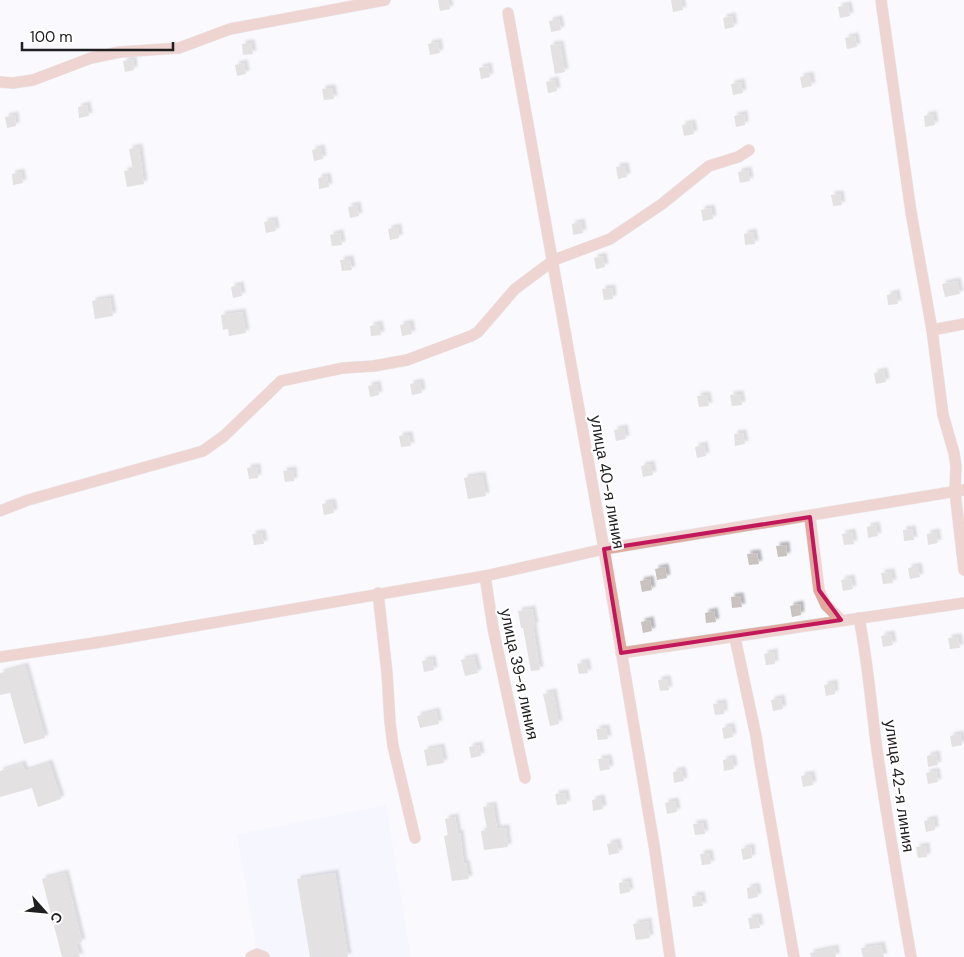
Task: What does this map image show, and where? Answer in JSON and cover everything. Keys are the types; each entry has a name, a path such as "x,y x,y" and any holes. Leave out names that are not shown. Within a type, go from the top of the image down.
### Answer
{"street":[{"path":"0,82 13,83 33,80 91,58 120,52 179,48 230,29 385,0"},
{"path":"881,0 911,212 932,330 943,415 956,466 964,570"},
{"name":"улица 40-я линия","path":"508,14 604,549 655,851 670,957"},
{"path":"0,511 28,500 204,451 224,436 281,381 343,368 374,366 407,360 471,336 478,332 515,290 552,261 610,239 662,204 709,166 749,150"},
{"path":"932,330 964,324"},
{"path":"0,657 107,641 485,576 604,549 810,517 959,491"},
{"path":"810,517 819,590 826,605 841,620"},
{"name":"улица 39-я линия","path":"485,576 493,628 525,778"},
{"path":"378,593 393,746 415,838"},
{"path":"621,653 735,638 841,620 964,603"},
{"name":"улица 42-я линия","path":"859,618 866,650 887,815 911,957"},
{"path":"735,638 756,736 794,957"},
{"path":"251,957 257,954 264,957"}],"highlighted area":[{"path":"810,517 819,590 841,620 621,653 604,549"}],"shaded area":[{"path":"386,805 411,957 258,957 237,834"}],"building":[{"path":"438,0 448,0 450,9 440,11"},
{"path":"671,0 681,0 683,10 673,12"},
{"path":"848,5 850,16 840,18 838,7"},
{"path":"732,16 734,27 725,29 723,18"},
{"path":"559,19 561,30 551,32 549,21"},
{"path":"855,36 857,47 847,49 845,38"},
{"path":"438,42 440,53 430,55 428,44"},
{"path":"251,43 253,54 243,55 242,44"},
{"path":"560,44 565,72 555,74 550,45"},
{"path":"133,59 134,70 125,72 123,61"},
{"path":"244,63 246,74 237,76 235,65"},
{"path":"488,66 490,77 481,79 479,68"},
{"path":"810,75 812,86 802,88 800,77"},
{"path":"555,80 557,91 548,93 546,82"},
{"path":"741,82 743,93 733,95 731,84"},
{"path":"332,88 334,99 324,100 322,89"},
{"path":"87,105 89,116 79,118 78,107"},
{"path":"744,114 745,125 736,127 734,116"},
{"path":"933,114 935,125 925,127 924,116"},
{"path":"15,115 16,126 7,128 5,117"},
{"path":"692,123 694,134 684,136 682,125"},
{"path":"139,147 144,184 127,187 124,171 133,170 129,149"},
{"path":"321,148 323,159 314,161 312,150"},
{"path":"625,166 627,177 618,179 616,167"},
{"path":"748,170 750,181 740,183 738,172"},
{"path":"21,172 23,183 13,185 12,174"},
{"path":"327,176 329,187 319,189 318,178"},
{"path":"840,194 842,205 833,206 831,195"},
{"path":"357,205 359,216 350,218 348,207"},
{"path":"711,208 713,219 703,221 701,210"},
{"path":"274,220 276,231 266,233 264,222"},
{"path":"581,222 583,233 573,235 572,224"},
{"path":"398,227 399,238 390,240 388,229"},
{"path":"753,232 755,244 745,245 744,234"},
{"path":"340,233 342,245 332,246 330,235"},
{"path":"603,256 605,267 596,269 594,258"},
{"path":"350,259 352,270 342,271 340,260"},
{"path":"957,281 960,294 945,297 942,284"},
{"path":"240,285 242,296 233,298 231,287"},
{"path":"612,288 613,299 604,300 602,289"},
{"path":"896,293 898,304 888,305 887,295"},
{"path":"110,298 113,316 95,319 92,301"},
{"path":"242,312 246,333 229,336 228,329 223,330 221,315"},
{"path":"410,323 412,334 402,336 400,325"},
{"path":"379,324 381,335 371,336 370,326"},
{"path":"884,371 886,382 876,384 874,373"},
{"path":"420,382 422,393 412,395 410,384"},
{"path":"377,384 379,395 370,397 368,386"},
{"path":"740,394 742,405 732,406 730,395"},
{"path":"707,395 709,406 699,407 697,396"},
{"path":"624,428 626,439 616,441 614,430"},
{"path":"743,433 745,444 735,446 734,434"},
{"path":"409,435 411,446 401,447 399,436"},
{"path":"704,445 706,456 697,458 695,447"},
{"path":"651,464 653,475 643,477 641,466"},
{"path":"257,467 258,478 249,479 247,468"},
{"path":"293,470 294,481 285,482 283,471"},
{"path":"482,475 486,496 468,499 464,478"},
{"path":"332,502 334,513 324,515 322,504"},
{"path":"876,525 878,536 868,538 867,527"},
{"path":"912,529 914,540 904,541 903,530"},
{"path":"852,532 854,544 844,545 842,534"},
{"path":"936,532 938,543 928,545 927,534"},
{"path":"262,533 264,544 254,545 252,534"},
{"path":"786,545 787,556 778,557 776,546"},
{"path":"757,553 759,564 749,565 747,554"},
{"path":"918,566 920,577 910,579 908,568"},
{"path":"665,567 667,578 657,580 655,569"},
{"path":"891,572 893,583 883,584 881,573"},
{"path":"851,578 853,589 843,591 841,580"},
{"path":"650,579 652,590 642,592 640,581"},
{"path":"740,596 742,607 732,608 731,597"},
{"path":"800,604 801,615 792,617 790,606"},
{"path":"532,609 540,670 531,671 518,611"},
{"path":"714,611 716,622 706,623 705,613"},
{"path":"650,620 652,631 643,633 641,622"},
{"path":"891,634 893,645 883,647 881,636"},
{"path":"958,637 960,648 950,649 948,638"},
{"path":"774,652 775,664 766,665 764,654"},
{"path":"474,657 478,673 465,676 461,660"},
{"path":"432,659 434,670 424,672 422,661"},
{"path":"586,662 588,673 579,674 577,664"},
{"path":"25,666 45,738 24,744 10,693 0,695 0,673"},
{"path":"667,679 669,690 660,691 658,680"},
{"path":"834,683 835,694 826,696 824,685"},
{"path":"553,692 559,724 550,726 543,694"},
{"path":"781,698 783,709 773,711 771,700"},
{"path":"723,703 724,714 715,715 713,704"},
{"path":"436,711 439,724 420,728 417,716"},
{"path":"731,726 733,737 724,739 722,728"},
{"path":"606,728 608,739 598,740 596,729"},
{"path":"960,734 962,745 952,747 950,736"},
{"path":"479,745 481,756 471,758 469,747"},
{"path":"441,747 444,763 427,766 424,750"},
{"path":"936,754 938,765 928,767 927,756"},
{"path":"608,758 610,769 600,771 598,759"},
{"path":"732,758 734,769 724,771 723,760"},
{"path":"49,763 61,799 38,807 32,788 0,797 0,771 22,764 25,771"},
{"path":"682,770 684,781 674,783 673,772"},
{"path":"936,771 938,782 928,784 926,773"},
{"path":"811,774 813,785 803,787 801,776"},
{"path":"565,793 567,804 557,805 555,794"},
{"path":"601,798 603,809 593,811 592,800"},
{"path":"675,801 677,812 667,814 665,803"},
{"path":"493,805 497,829 506,828 508,847 484,850 481,831 487,830 483,807"},
{"path":"455,817 458,834 460,833 464,864 466,863 469,879 452,881 444,836 448,835 445,819"},
{"path":"934,819 935,830 926,832 924,821"},
{"path":"703,823 705,834 695,835 693,824"},
{"path":"617,842 619,853 609,855 607,844"},
{"path":"926,846 927,857 918,858 916,847"},
{"path":"751,847 752,858 743,860 741,849"},
{"path":"709,853 711,864 702,865 700,854"},
{"path":"65,873 82,942 76,944 80,957 62,957 42,879"},
{"path":"335,873 348,957 310,957 297,879"},
{"path":"628,881 630,892 620,894 619,883"},
{"path":"756,886 758,897 748,899 747,888"},
{"path":"701,895 703,906 693,907 692,896"},
{"path":"758,917 760,928 750,929 748,918"},
{"path":"648,921 650,938 636,940 633,924"},
{"path":"881,945 884,957 863,957 861,948"},
{"path":"835,948 836,957 811,957 810,953"}]}
